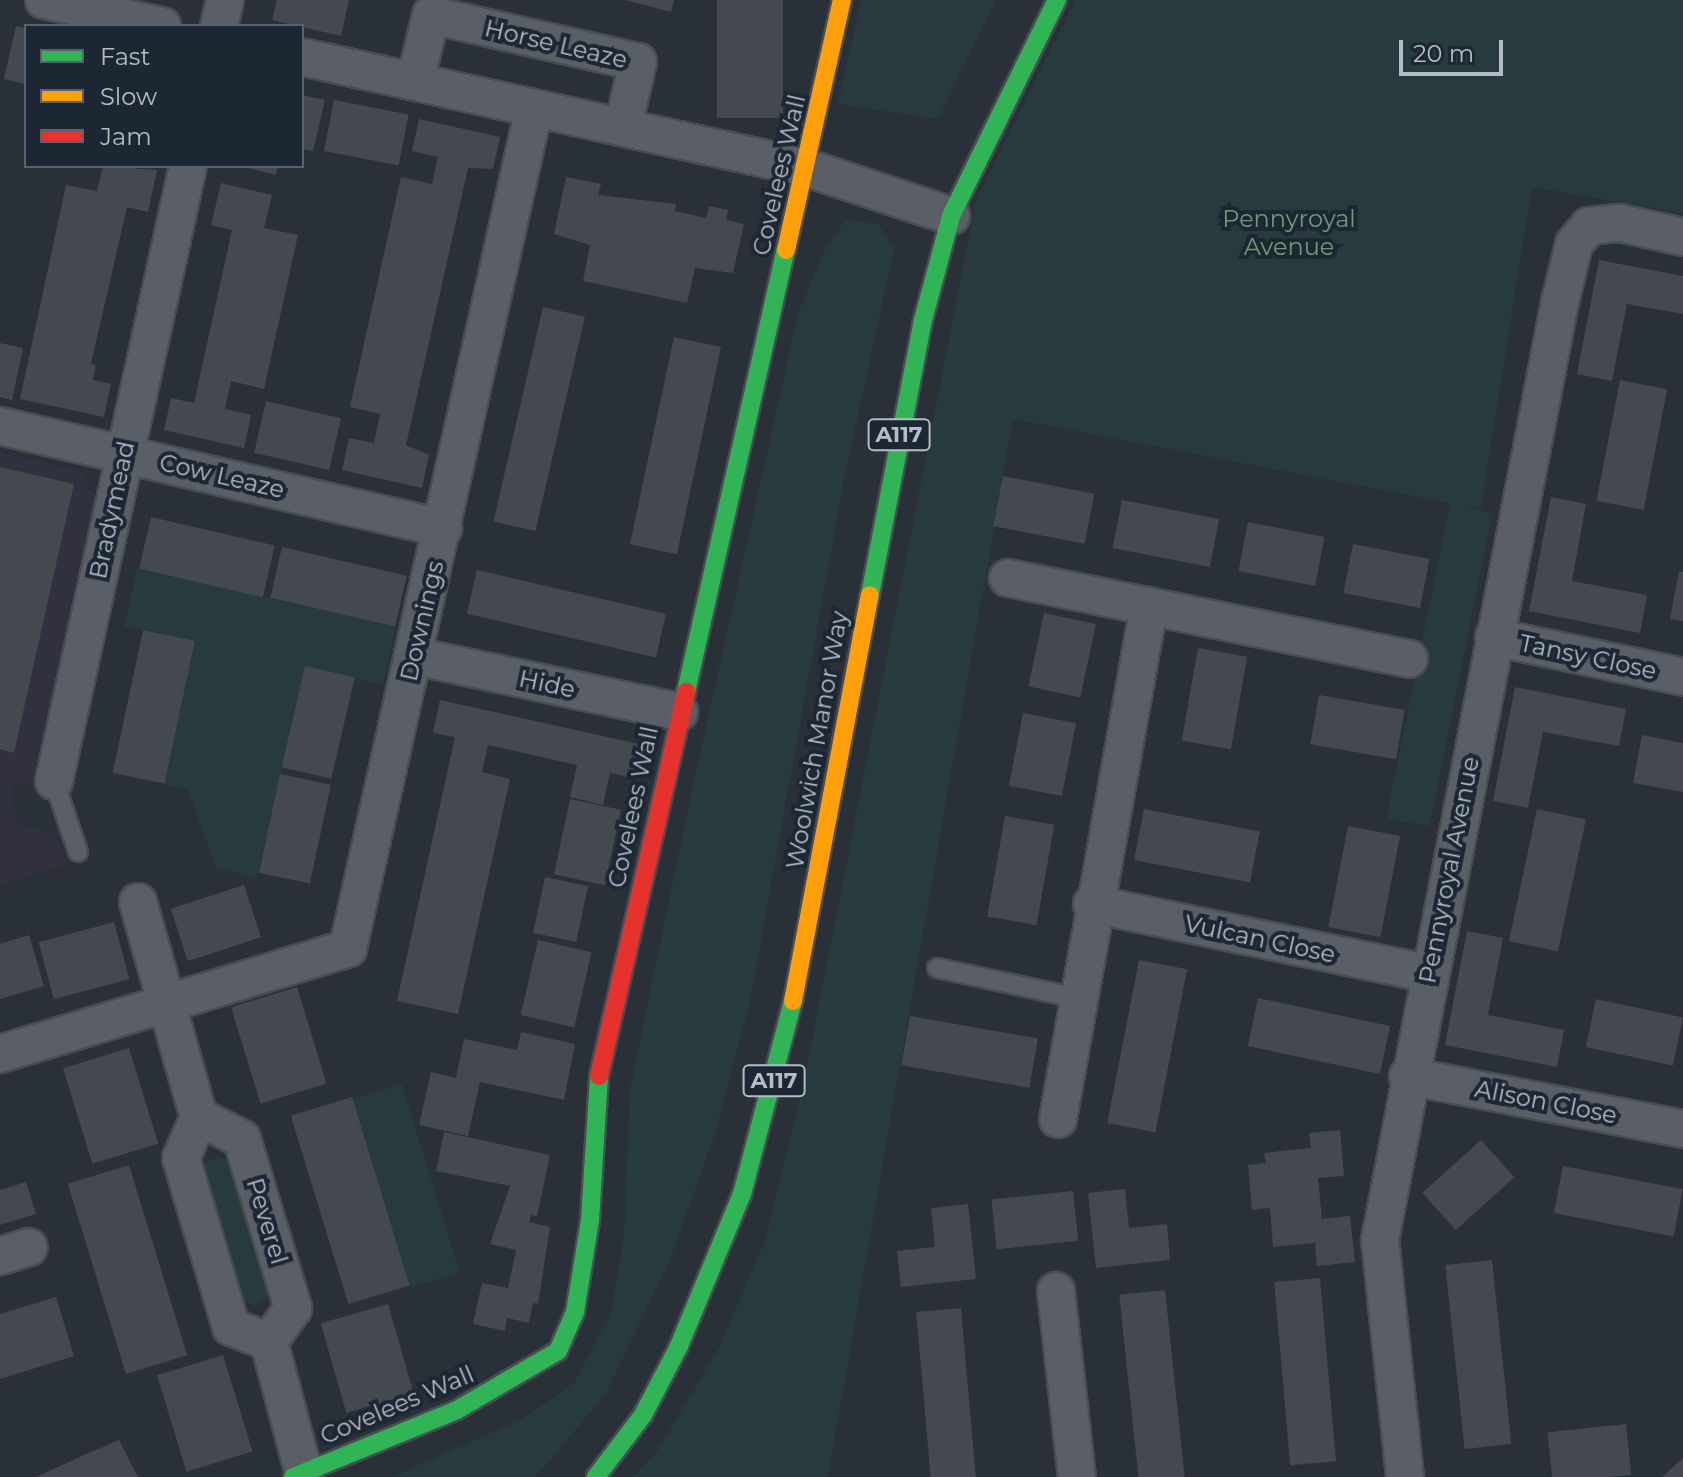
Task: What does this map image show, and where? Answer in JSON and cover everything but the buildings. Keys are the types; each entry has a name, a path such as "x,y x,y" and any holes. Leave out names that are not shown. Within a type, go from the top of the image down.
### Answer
{"street":[{"path":"44,0 153,24"},
{"path":"219,24 225,0"},
{"name":"Covelees Wall","path":"301,1475 457,1410 558,1351 575,1312 589,1227 599,1078 679,712 807,168 842,0"},
{"name":"Woolwich Manor Way","path":"596,1477 643,1415 679,1346 723,1246 765,1121 790,1015 877,543 951,216 1057,0"},
{"name":"Horse Leaze","path":"415,82 431,15 638,62 623,127"},
{"path":"304,57 807,168 951,216"},
{"name":"Downings","path":"0,1054 165,1001 348,948 534,108"},
{"name":"Bradymead","path":"54,781 188,168"},
{"name":"Pennyroyal Avenue","path":"1405,1477 1380,1240 1408,1076 1560,302 1574,244 1589,226 1620,223 1683,237"},
{"name":"Cow Leaze","path":"0,426 443,528"},
{"path":"1008,578 1409,659"},
{"path":"1058,1119 1092,904 1149,606"},
{"name":"Tansy Close","path":"1494,637 1683,677"},
{"name":"Hide","path":"414,656 679,712"},
{"path":"138,902 199,1117 181,1158 231,1327 269,1342 301,1475"},
{"name":"Vulcan Close","path":"1092,904 1429,974"},
{"name":"Alison Close","path":"1408,1076 1683,1129"},
{"name":"Peverel","path":"199,1117 242,1139 293,1308 269,1342"},
{"path":"1056,1291 1077,1477"}],"lane":[{"name":"Bradymead","path":"54,781 78,852"},
{"path":"937,968 1077,998"}],"shaded area":[{"path":"0,452 81,471 96,500 39,769 33,781 10,788 17,823 51,833 62,845 66,865 0,885"}],"green space":[{"path":"861,0 996,0 938,119 838,104"},
{"path":"1076,0 1683,0 1683,213 1532,187 1481,508 1462,506 1492,514 1430,826 1386,819 1450,503 1013,419 828,1477 633,1477 658,1450 720,1346 766,1238 804,1081 976,201"},
{"path":"845,220 879,224 894,250 844,480 750,1002 715,1134 671,1257 607,1392 536,1477 392,1477 521,1420 574,1383 612,1311 624,1235 630,1089 693,785 798,314 823,253"},
{"path":"137,569 396,626 383,685 305,667 257,878 216,868 188,790 163,784 195,641 124,626"},
{"path":"402,1084 460,1272 410,1288 352,1099"},
{"path":"219,1156 237,1167 274,1294 255,1307 237,1294 201,1175 206,1162"}],"traffic: fast":[{"path":"870,595 923,320 951,216 1057,0"},
{"path":"686,692 786,250"},
{"path":"596,1477 643,1415 679,1346 742,1194 793,1001"},
{"path":"293,1477 457,1410 558,1351 575,1312 590,1220 599,1076"}],"traffic: slow":[{"path":"786,250 842,0"},
{"path":"793,1001 870,595"}],"traffic: jam":[{"path":"599,1076 686,692"}]}
